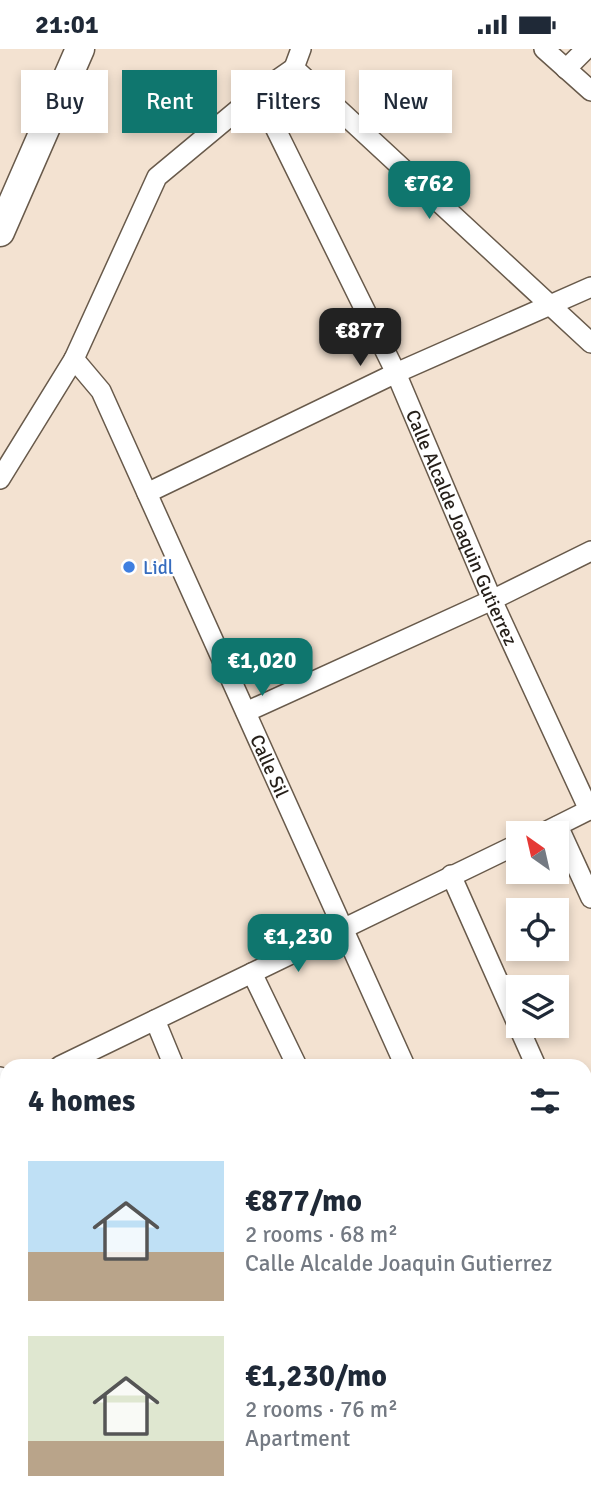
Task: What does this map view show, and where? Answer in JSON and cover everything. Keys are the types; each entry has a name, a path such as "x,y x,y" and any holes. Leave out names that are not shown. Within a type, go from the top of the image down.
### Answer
{"main road":[{"path":"0,232 80,49"}],"street":[{"path":"291,70 300,49"},
{"path":"544,49 591,91"},
{"path":"566,69 586,49"},
{"path":"294,68 591,343"},
{"path":"0,479 74,359 157,177 231,115"},
{"name":"Calle Alcalde Joaquin Gutierrez","path":"278,133 396,373 492,600 590,809"},
{"path":"147,493 396,373 591,287"},
{"name":"Calle Sil","path":"74,359 101,391 402,1059"},
{"path":"246,712 492,600 591,551"},
{"path":"567,821 590,809"},
{"path":"74,1059 506,850"},
{"path":"569,860 591,898"},
{"path":"451,875 533,1059"},
{"path":"252,973 294,1059"},
{"path":"155,1020 171,1059"}],"place":[{"name":"Lidl","path":"129,567"}]}
